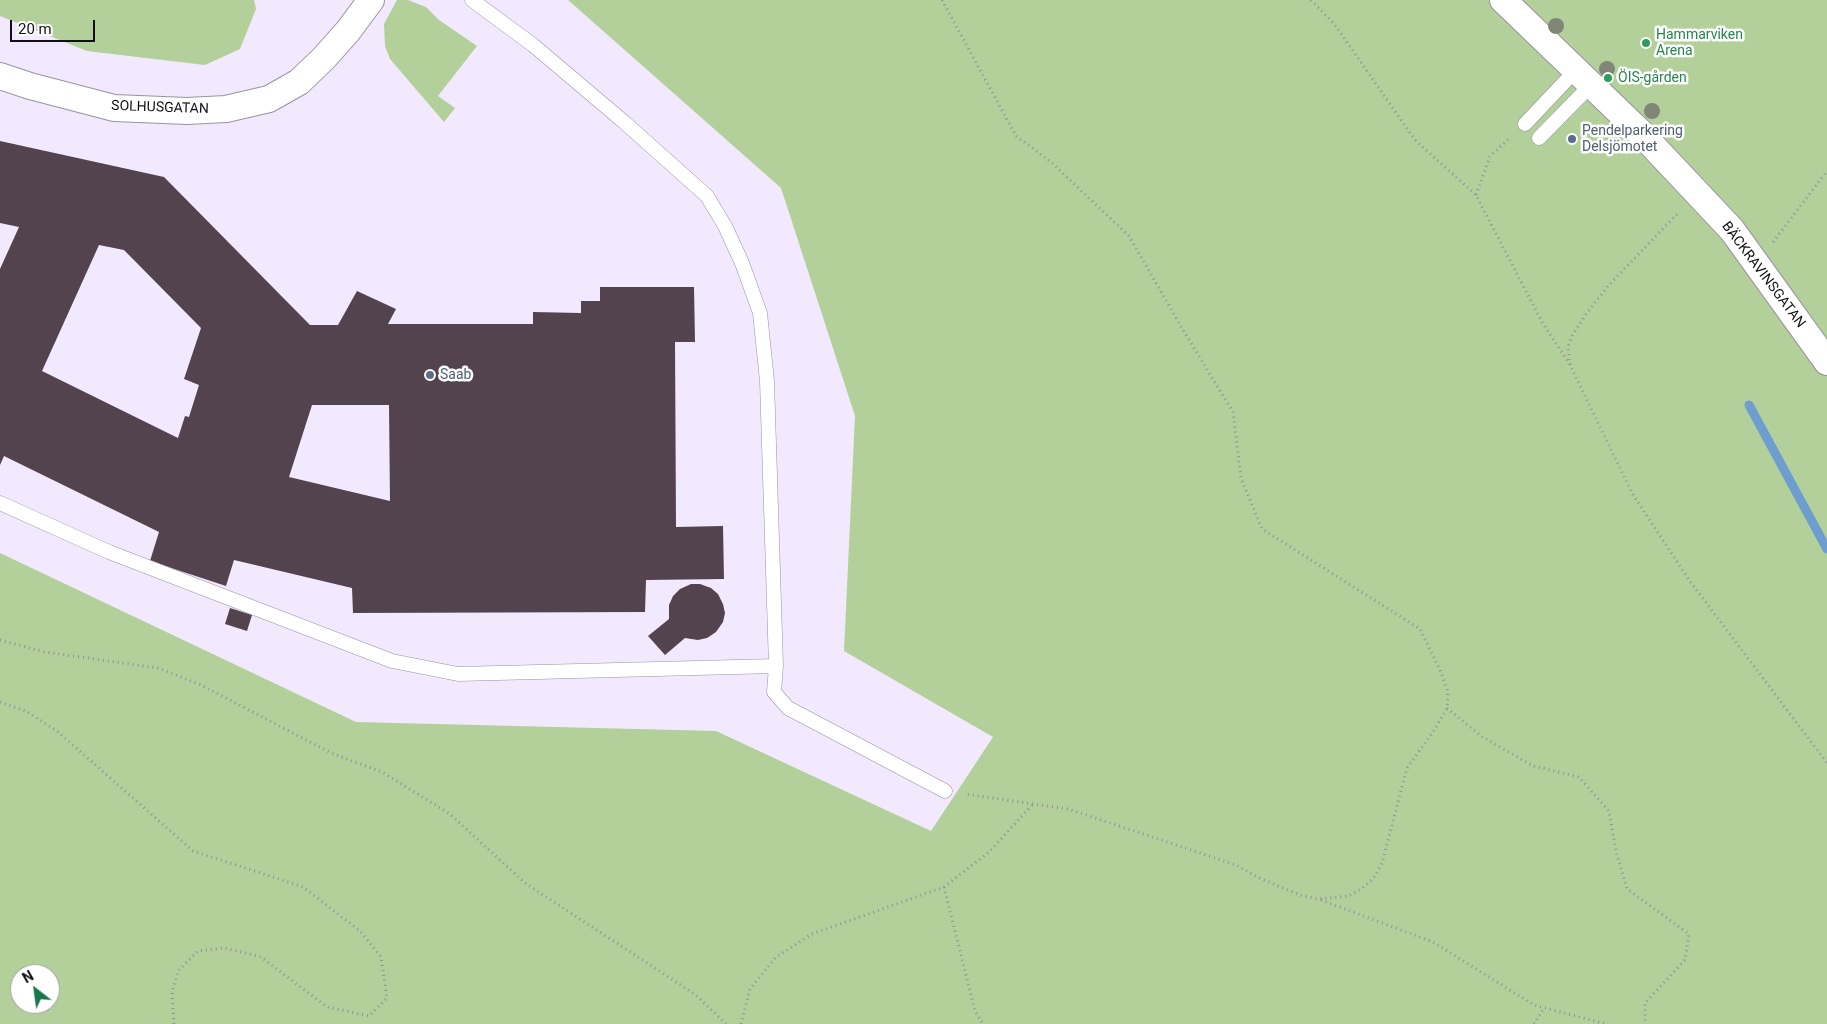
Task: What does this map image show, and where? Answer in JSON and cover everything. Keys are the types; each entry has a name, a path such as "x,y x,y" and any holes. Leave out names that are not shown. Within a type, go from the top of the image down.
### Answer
{"street":[{"name":"SOLHUSGATAN","path":"0,76 30,86 114,108 188,111 226,109 269,99 299,82 348,31 371,0"},
{"name":"BÄCKRAVINSGATAN","path":"1503,0 1636,128 1732,230 1827,362"}],"lane":[{"path":"472,0 533,45 632,128 707,196 725,226 742,263 760,314 767,381 776,666 774,692 788,708 945,791"},
{"path":"1525,124 1583,78"},
{"path":"1539,138 1583,78"},
{"path":"0,503 109,552 392,661 458,674 776,666"}],"path":[{"path":"942,0 1016,136 1051,162 1129,236 1233,412 1241,478 1262,529 1420,629 1440,670 1448,692 1447,708 1435,729 1407,768 1382,863 1373,879 1361,889 1348,896 1318,899"},
{"path":"1311,0 1335,25 1415,140 1476,195 1542,322 1570,365 1632,493 1689,580 1827,763"},
{"path":"1476,195 1490,156 1525,124"},
{"path":"1756,264 1827,171"},
{"path":"1570,365 1568,347 1572,336 1586,314 1608,286 1651,244 1697,193"},
{"path":"0,640 45,652 158,668 200,685 331,754 382,772 450,814 525,883 696,995 726,1024"},
{"path":"0,702 26,711 57,731 193,851 303,887 360,931 381,957 387,998 368,1016 327,1007 261,957 225,948 198,951 178,971 172,992 174,1024"},
{"path":"1447,708 1481,736 1533,766 1579,777 1609,811 1616,851 1626,889 1689,934 1685,960 1646,1003 1645,1024"},
{"path":"945,791 1068,809 1236,865 1300,895 1318,899 1434,942 1534,1005 1606,1024"},
{"path":"741,1024 750,989 776,957 812,934 944,887 990,852 1033,804"},
{"path":"944,887 975,1011 983,1024"},
{"path":"1534,1024 1544,1008"}],"green space":[{"path":"0,0 254,0 256,9 240,49 205,65 87,51 0,16"},
{"path":"397,0 408,0 426,7 439,20 477,46 438,96 455,108 444,122 390,59 385,46 384,24"},
{"path":"568,0 1827,0 1827,1024 0,1024 0,553 356,722 716,731 931,831 993,737 844,651 855,416 781,188"}],"building":[{"name":"Saab","path":"0,141 164,177 310,325 338,325 357,291 396,309 388,324 533,324 533,312 581,313 581,301 600,301 600,287 694,287 695,342 675,342 676,527 723,526 724,579 646,580 645,612 353,613 352,588 234,560 226,586 150,561 159,532 4,456 0,465 0,269 19,227 0,223","holes":["99,245 124,250 201,328 184,379 199,385 189,417 185,416 178,438 42,371","312,405 389,405 390,501 289,477"]},
{"path":"691,584 700,584 711,588 718,594 725,613 723,622 716,632 707,638 698,640 685,638 665,655 648,636 669,619 669,605 673,596 680,589"},
{"path":"230,608 252,615 247,631 225,624"}],"waterway":[{"path":"1749,405 1827,549"}],"place":[{"name":"Hammarviken Arena","path":"1646,43"},
{"name":"ÖIS-gården","path":"1608,78"},
{"name":"Pendelparkering Delsjömotet","path":"1572,139"},
{"name":"Saab","path":"430,375"}]}
